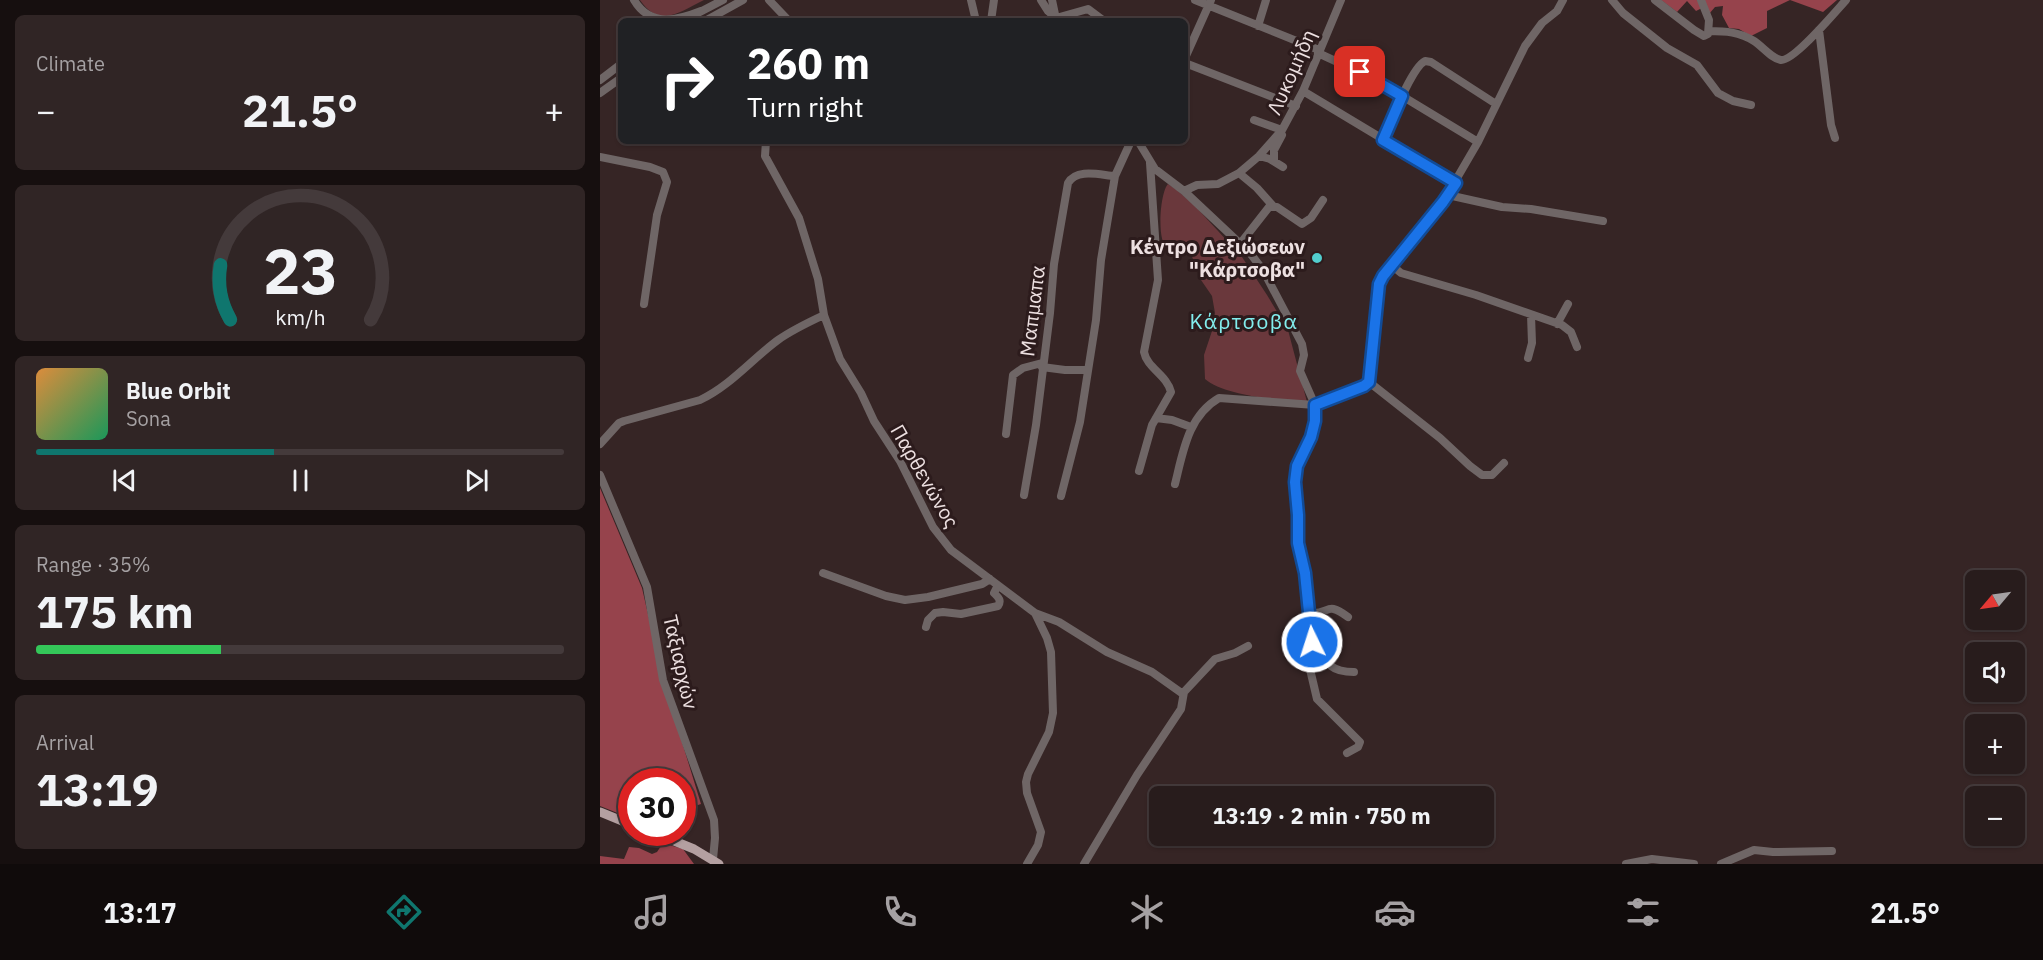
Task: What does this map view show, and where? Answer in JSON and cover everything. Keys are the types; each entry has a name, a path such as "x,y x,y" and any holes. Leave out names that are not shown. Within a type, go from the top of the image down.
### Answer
{"main road":[{"path":"600,812 618,819"},
{"path":"688,846 716,862"}],"street":[{"path":"634,0 645,13 654,18"},
{"path":"689,18 723,0"},
{"path":"715,18 743,0"},
{"path":"769,0 786,18"},
{"path":"971,0 975,18"},
{"path":"991,18 994,0"},
{"path":"1041,0 1055,18"},
{"path":"1052,0 1056,18"},
{"path":"1195,0 1209,3 1319,51 1374,79 1478,142"},
{"path":"1258,26 1266,0"},
{"name":"Λυκομήδη","path":"1254,120 1282,130 1303,92 1341,0"},
{"path":"1174,484 1191,427 1215,400 1224,396 1315,405 1369,382 1379,284 1383,276 1456,183 1525,46 1542,23 1557,11 1563,0"},
{"path":"1612,0 1623,13 1667,48 1696,65 1718,93 1733,101 1751,105"},
{"path":"1655,0 1701,35 1706,35 1709,31 1709,20 1701,0"},
{"path":"1709,31 1738,33 1781,60 1788,57 1819,30 1846,0"},
{"path":"1188,53 1209,3"},
{"path":"1059,18 1088,9 1100,18"},
{"path":"682,18 701,11"},
{"path":"1819,30 1831,125 1835,138"},
{"path":"1188,61 1296,106"},
{"path":"1383,140 1402,96 1421,62 1427,61 1496,104"},
{"path":"600,81 618,66"},
{"path":"600,93 618,80"},
{"path":"1303,92 1456,183"},
{"path":"1184,191 1197,185 1218,184 1239,173 1259,156 1282,130"},
{"path":"1274,161 1274,150 1282,136 1282,130"},
{"name":"Παρθενώνος","path":"766,144 765,156 799,218 818,279 824,315 841,362 900,461 936,532 951,550 1035,613 1059,622 1107,652 1152,672 1183,694"},
{"path":"1061,496 1080,422 1096,320 1101,260 1115,176 1130,144"},
{"path":"1140,144 1155,169 1184,191 1251,253 1263,270 1299,338 1304,355 1300,371 1315,405 1315,421 1311,437 1297,466 1295,482 1298,543 1305,573 1312,633 1308,658 1315,696 1360,742 1358,747 1347,753"},
{"path":"1259,156 1283,167"},
{"path":"600,158 658,169 666,176 667,182 657,215 644,304"},
{"path":"1139,471 1147,439 1171,392 1168,384 1146,360 1144,352 1158,280 1150,163"},
{"path":"1239,173 1273,206 1302,224 1311,218 1323,200"},
{"name":"Μαπμαπα","path":"1024,495 1036,425 1054,264 1068,183 1071,178 1080,174 1115,176"},
{"path":"1448,195 1502,207 1531,209 1603,221"},
{"path":"1240,244 1265,210 1273,206"},
{"path":"1394,262 1395,268 1401,273 1557,324 1571,332 1577,346"},
{"path":"1557,324 1568,304"},
{"path":"600,444 619,423 711,395 778,340 824,315"},
{"path":"1528,358 1532,343 1531,315"},
{"path":"1006,434 1013,375 1023,368 1042,365 1065,370 1088,370"},
{"path":"1369,382 1440,438 1482,475 1492,475 1504,463"},
{"path":"1156,418 1172,420 1191,427"},
{"name":"Ταξιαρχών","path":"600,475 649,594 663,680 714,820 716,862"},
{"path":"823,573 876,593 905,600 936,596 982,584 990,579"},
{"path":"926,627 928,620 935,613 961,614 998,606 999,597 994,593 998,585"},
{"path":"1310,613 1320,613 1333,608 1348,617"},
{"path":"1027,864 1038,845 1041,832 1027,793 1026,782 1049,732 1053,713 1051,652 1035,613"},
{"path":"1312,633 1331,668 1339,672 1354,672"},
{"path":"1084,864 1181,709 1183,694 1215,659 1235,653 1248,645"},
{"path":"1721,864 1754,850 1832,851"},
{"path":"1626,864 1652,859 1694,864"}],"shaded area":[{"path":"640,0 704,0 678,13 662,16 647,9"},
{"path":"1661,0 1790,0 1767,11 1767,28 1751,36 1739,29 1729,28 1722,15 1723,6 1715,7 1709,14 1706,6 1696,11 1687,1 1677,12"},
{"path":"1790,0 1837,0 1823,12"},
{"path":"1168,184 1195,206 1242,257 1267,295 1288,330 1307,402 1299,403 1236,393 1205,379 1204,355 1215,313 1212,296 1201,280 1191,254 1186,251 1168,249 1164,245 1160,217"},
{"path":"600,488 642,588 663,680 690,768 618,768 618,813 600,806"},
{"path":"696,788 701,804 696,806"},
{"path":"661,846 683,849 694,864 600,864 600,856 624,859 629,847 639,848 652,854 657,852"}],"place":[{"name":"Κέντρο Δεξιώσεων \"Κάρτσοβα\"","path":"1317,258"}],"district":[{"name":"Κάρτσοβα","path":"1244,321"}],"route":[{"path":"1312,642 1305,573 1298,543 1298,502 1295,482 1297,466 1311,437 1316,415 1315,405 1367,385 1371,379 1379,284 1456,183 1383,140 1402,96 1360,72"}]}
